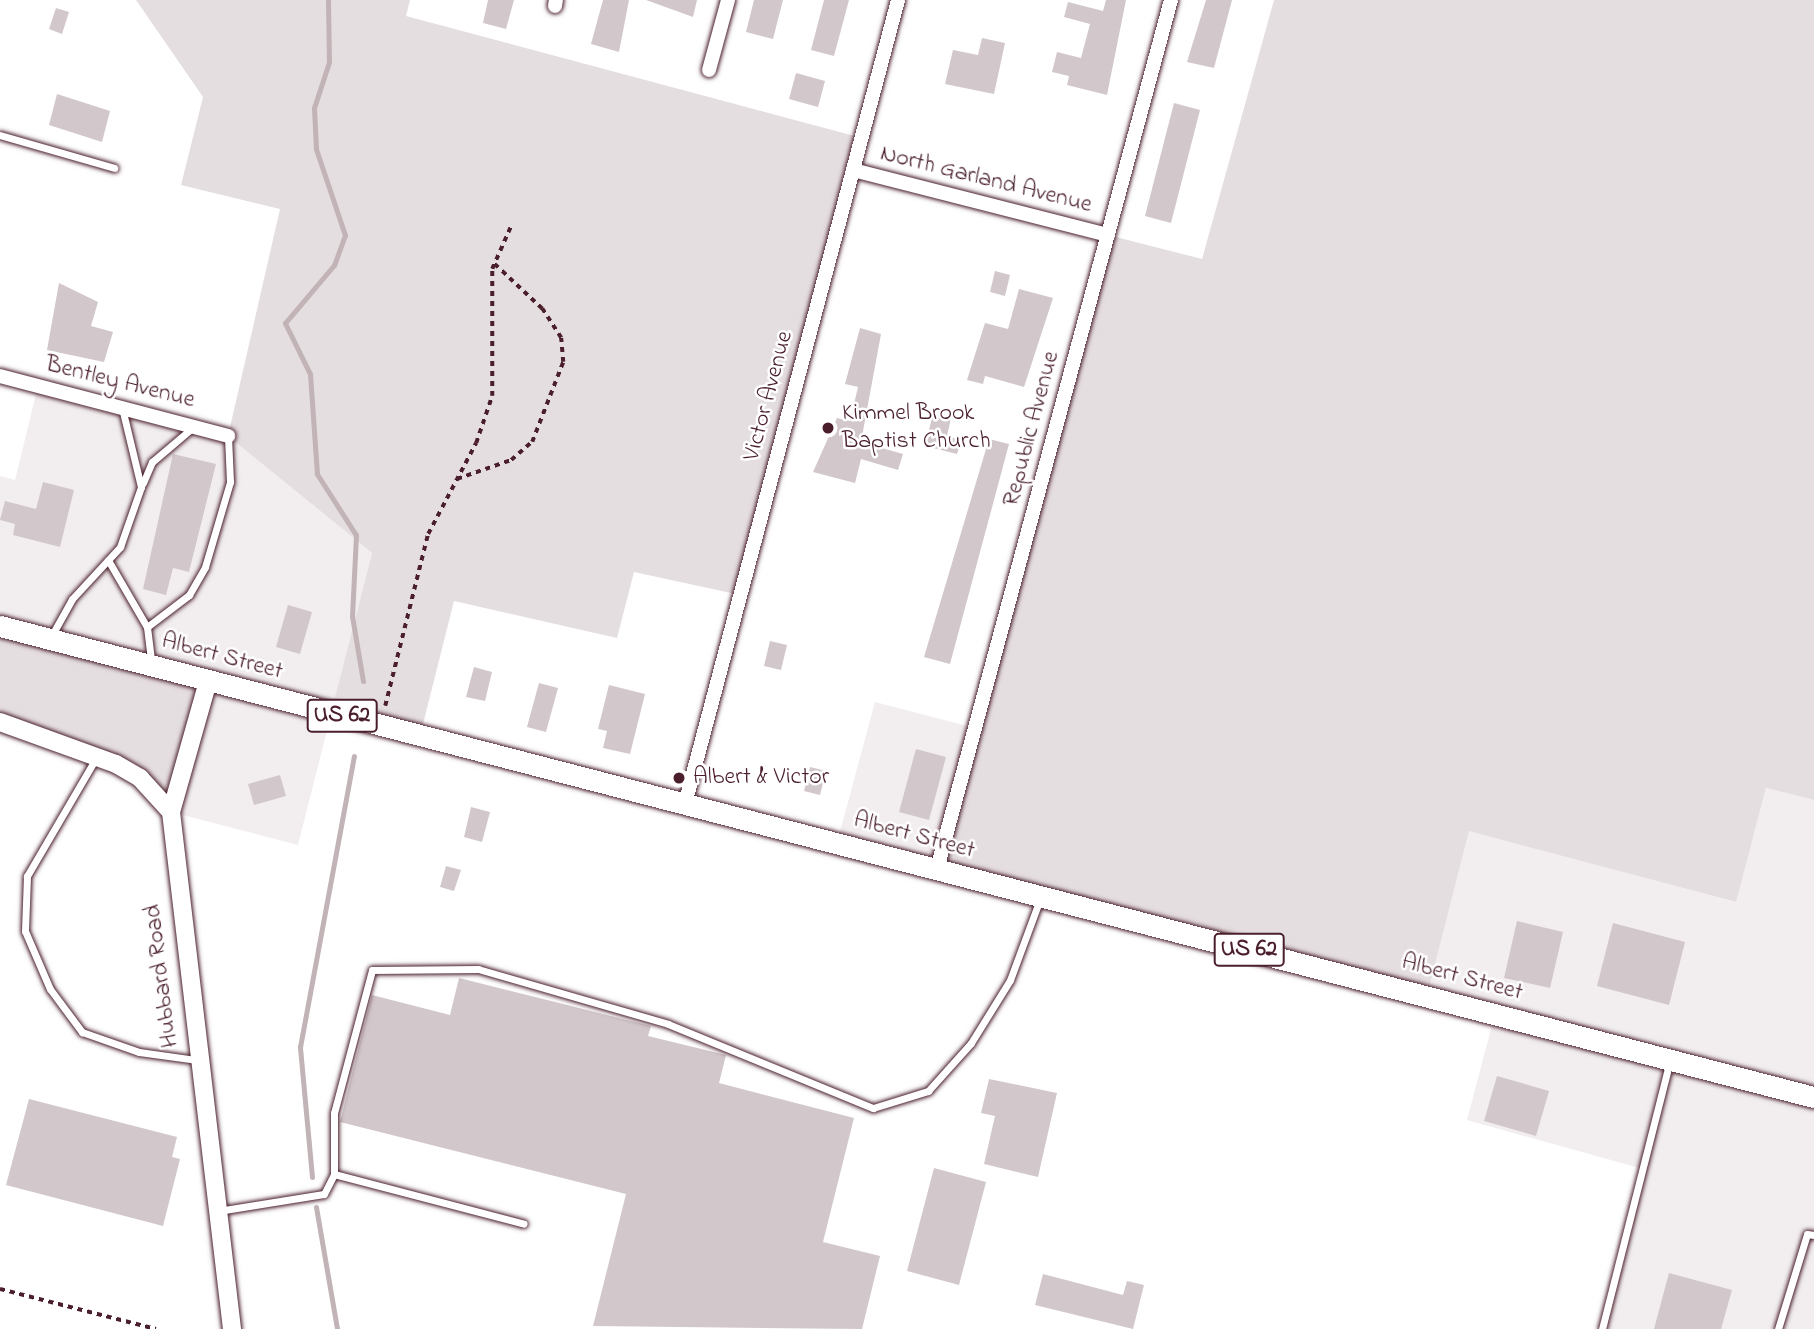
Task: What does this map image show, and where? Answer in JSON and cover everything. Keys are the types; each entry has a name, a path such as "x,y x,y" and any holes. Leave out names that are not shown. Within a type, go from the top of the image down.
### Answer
{"main road":[{"name":"Albert Street","path":"0,626 1814,1097"}],"street":[{"path":"709,70 728,0"},
{"name":"Victor Avenue","path":"685,804 898,0"},
{"name":"Republic Avenue","path":"937,869 1171,0"},
{"name":"North Garland Avenue","path":"853,170 1108,235"},
{"name":"Bentley Avenue","path":"0,376 228,436"},
{"path":"171,812 208,681"},
{"path":"0,722 97,757 140,778 171,812"},
{"name":"Hubbard Road","path":"171,812 197,1060 232,1329"}],"lane":[{"path":"0,135 114,168"},
{"path":"121,406 141,487"},
{"path":"50,639 72,599 120,547 152,462 194,426"},
{"path":"147,627 189,595 205,566 230,482 228,436"},
{"path":"108,561 147,627 152,666"},
{"path":"97,757 27,876 24,931 50,989 82,1032 139,1052 197,1060"},
{"path":"217,1211 324,1194 334,1174 334,1113 372,970 478,969 668,1024 873,1108 928,1091 971,1043 1010,980 1041,896"},
{"path":"1602,1329 1671,1059"},
{"path":"334,1174 524,1224"},
{"path":"1778,1329 1807,1234 1814,1236"}],"path":[{"path":"381,725 428,534 492,396 494,263 511,226"},
{"path":"455,480 511,460 532,442 563,362 561,338 542,309 494,263"},
{"path":"0,1289 156,1329"}],"shaded area":[{"path":"136,0 410,0 406,16 862,138 740,595 634,572 617,638 454,601 420,736 331,713 372,553 228,436 280,209 181,185 203,97"},
{"path":"1274,0 1814,0 1814,800 1766,788 1736,902 1469,831 1427,996 937,869 1108,235 1202,259"},
{"path":"38,386 228,436 372,553 298,845 171,812 140,778 0,722 0,476 15,480"},
{"path":"0,626 208,681 171,812 140,778 0,722"},
{"path":"875,702 975,728 937,869 837,843"},
{"path":"1766,788 1814,800 1814,1329 1602,1329 1643,1169 1467,1120 1495,1014 1427,996 1469,830 1735,902"}],"building":[{"path":"488,0 514,0 506,29 483,23"},
{"path":"603,0 629,0 619,52 591,44"},
{"path":"646,0 697,0 693,17"},
{"path":"754,0 783,0 773,39 746,32"},
{"path":"824,0 849,0 834,56 811,50"},
{"path":"1106,0 1126,0 1107,95 1067,85 1069,76 1052,72 1057,52 1081,58 1090,24 1064,17 1068,2 1103,11"},
{"path":"1206,0 1232,0 1214,68 1187,62"},
{"path":"56,8 69,12 62,34 49,29"},
{"path":"982,38 1005,43 994,94 945,84 953,50 978,55"},
{"path":"796,73 825,81 818,107 789,99"},
{"path":"57,94 110,111 102,142 49,125"},
{"path":"1174,103 1200,110 1171,223 1145,216"},
{"path":"995,271 1010,275 1005,296 990,292"},
{"path":"59,283 98,302 91,326 113,332 104,362 47,350"},
{"path":"1019,289 1053,298 1024,387 985,376 983,384 967,380 985,323 1008,329"},
{"path":"860,328 881,334 861,442 903,454 898,470 861,459 855,483 813,472 837,418 850,421 858,387 845,384"},
{"path":"933,414 951,418 947,436 961,440 957,454 925,446"},
{"path":"989,439 1009,444 950,664 924,657"},
{"path":"173,454 216,464 189,572 173,568 166,595 143,589"},
{"path":"43,482 74,490 60,547 13,535 15,524 0,520 5,501 36,509"},
{"path":"288,605 312,612 300,654 276,647"},
{"path":"770,641 787,645 781,670 764,666"},
{"path":"474,667 492,672 485,701 466,697"},
{"path":"539,683 558,688 546,732 527,727"},
{"path":"609,685 645,694 630,754 603,748 607,731 598,729"},
{"path":"916,749 946,757 929,820 899,812"},
{"path":"810,767 826,771 820,795 804,791"},
{"path":"280,775 286,796 254,805 248,784"},
{"path":"471,807 490,812 482,842 464,837"},
{"path":"446,866 461,870 454,891 440,887"},
{"path":"1517,921 1563,932 1550,988 1504,978"},
{"path":"1613,923 1685,942 1669,1005 1597,986"},
{"path":"459,978 651,1026 648,1036 726,1055 719,1083 854,1118 823,1242 880,1256 862,1329 593,1326 626,1194 340,1122 372,995 450,1015"},
{"path":"1497,1076 1549,1091 1536,1136 1484,1121"},
{"path":"989,1079 1057,1093 1038,1177 984,1164 995,1116 981,1113"},
{"path":"29,1099 177,1137 172,1157 180,1159 163,1226 6,1185"},
{"path":"934,1168 986,1182 959,1285 907,1271"},
{"path":"1669,1273 1732,1290 1721,1329 1654,1329"},
{"path":"1043,1274 1123,1295 1127,1281 1144,1285 1133,1329 1035,1305"}],"waterway":[{"path":"328,0 329,62 314,108 316,149 345,235 334,265 285,323 310,374 317,474 356,535 352,616 363,681"},
{"path":"312,1177 300,1047 354,756"},
{"path":"316,1207 337,1329"}],"place":[{"name":"Kimmel Brook Baptist Church","path":"828,428"},
{"name":"Albert & Victor","path":"679,778"}]}
